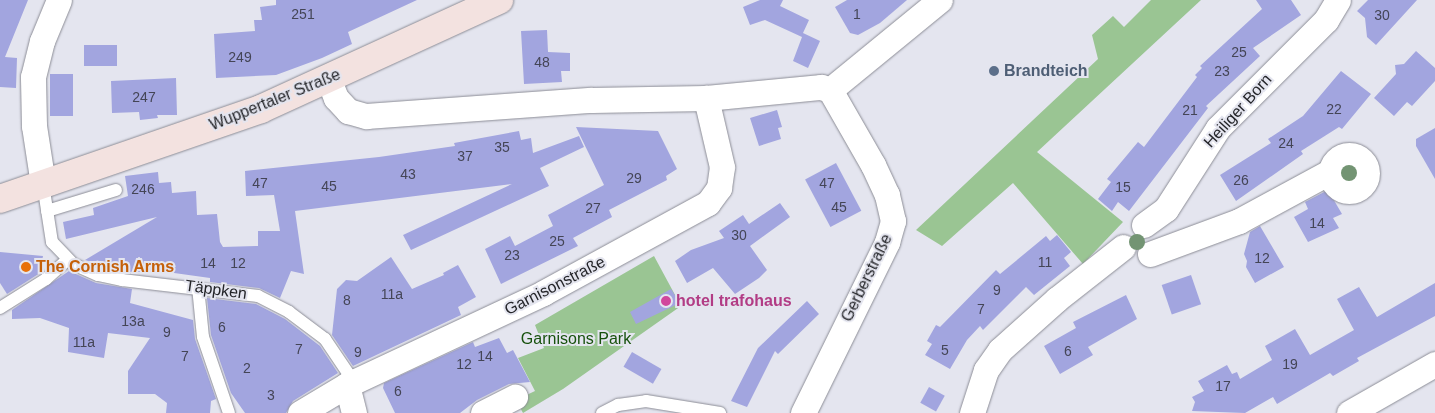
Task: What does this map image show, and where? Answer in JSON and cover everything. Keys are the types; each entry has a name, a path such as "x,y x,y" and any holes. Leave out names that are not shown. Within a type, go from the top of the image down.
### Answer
{"main road":[{"name":"Wuppertaler Straße","path":"0,199 261,109 329,80 500,0"}],"street":[{"path":"44,184 34,126 33,77 42,41 59,0"},
{"path":"329,80 336,98 348,111 366,116 591,100 706,98 821,87 830,90 940,0"},
{"name":"Heiliger Born","path":"972,413 986,370 1000,350 1057,299 1123,247 1122,236 1129,228 1144,225 1166,209 1218,128 1326,20 1338,0"},
{"name":"Gerberstraße","path":"803,413 887,242 893,221 887,195 873,164 830,90"},
{"name":"Garnisonstraße","path":"300,413 350,384 534,298 708,203 719,188 722,167 706,98"},
{"path":"1123,247 1135,258 1150,254 1239,220 1331,171"},
{"path":"1144,225 1155,238 1150,254"},
{"path":"1349,413 1435,364"},
{"name":"Täppken","path":"350,384 354,413"},
{"path":"483,413 515,397"}],"lane":[{"name":"Täppken","path":"44,184 52,242 67,260 106,277 258,296 289,312 326,339 350,384"},
{"path":"47,211 116,190"},
{"path":"0,308 46,279 67,260"},
{"path":"198,287 203,338 229,413"},
{"path":"602,413 618,405 646,401 717,412"}],"green space":[{"path":"1151,0 1201,0 1037,152 1123,222 1083,264 1013,183 942,246 916,230 1098,59 1092,35 1113,16 1124,27"},
{"name":"Garnisons Park","path":"654,256 681,306 563,389 523,413 516,400 535,391 518,358 544,348 535,325"}],"building":[{"path":"0,0 28,0 5,57 17,58 16,88 0,87"},
{"path":"276,0 417,0 348,32 352,44 322,58 276,75 216,78 214,34 255,31 254,20 262,20 260,7 276,5"},
{"path":"760,0 783,0 780,6 809,20 803,33 820,41 808,68 793,61 802,37 765,20 750,25 743,7"},
{"path":"847,0 907,0 880,23 858,35 850,33 835,7"},
{"path":"1256,0 1291,0 1301,15 1253,48 1260,56 1206,106 1208,108 1129,211 1118,202 1112,211 1098,199 1111,182 1107,179 1138,142 1144,147 1197,77 1195,75 1202,68 1200,66 1262,9"},
{"path":"1368,0 1417,0 1376,45 1367,37 1365,18 1357,11"},
{"path":"547,30 548,52 570,53 570,71 561,71 562,82 524,84 521,31"},
{"path":"84,45 117,45 117,66 84,66"},
{"path":"1416,51 1435,68 1435,81 1412,106 1407,102 1394,116 1374,98 1396,74 1395,65 1404,64"},
{"path":"1341,71 1371,94 1342,129 1339,127 1301,151 1303,154 1236,201 1220,175 1271,143 1268,139 1303,116"},
{"path":"50,74 73,74 73,116 50,116"},
{"path":"176,78 177,115 157,115 158,118 140,120 139,112 112,113 111,81"},
{"path":"777,110 782,127 778,128 781,139 759,146 750,118"},
{"path":"576,127 658,131 677,169 666,176 667,180 609,210 612,217 573,238 578,246 501,284 485,249 510,236 515,246 553,226 548,215 604,185"},
{"path":"1435,128 1435,179 1416,146 1416,139"},
{"path":"519,131 521,140 531,138 533,153 579,136 584,147 540,168 549,186 411,250 403,235 512,184 295,211 304,274 291,271 280,298 259,288 210,282 210,278 167,272 123,272 85,260 157,217 66,239 63,222 94,215 93,208 128,196 125,176 158,172 159,183 171,182 172,193 196,191 197,215 217,214 220,242 223,247 258,246 258,231 280,231 274,195 246,196 245,171 379,157 455,146 454,143"},
{"path":"836,163 861,211 830,227 805,179"},
{"path":"1328,190 1342,214 1333,218 1339,228 1308,242 1294,217 1308,209 1305,202"},
{"path":"780,203 790,217 750,246 767,270 759,278 735,294 713,268 687,283 675,261 691,250 724,238 719,231 743,215 749,224"},
{"path":"1260,226 1284,267 1255,283 1246,267 1247,261 1244,254 1250,232"},
{"path":"1057,235 1071,252 1064,258 1070,266 1034,295 1026,287 983,330 980,326 967,340 950,369 925,355 932,344 927,341 936,325 940,327 996,270 1000,274 1046,236 1050,241"},
{"name":"The Cornish Arms","path":"0,252 43,256 40,273 7,294 0,283"},
{"path":"391,257 412,289 444,275 443,273 458,265 476,297 458,307 461,315 353,366 332,335 337,289 346,280 357,281"},
{"path":"69,271 96,283 132,289 130,303 193,320 195,339 216,399 211,401 210,413 166,413 167,403 155,394 128,394 128,371 150,338 108,333 104,358 68,352 69,328 40,318 12,319 12,310"},
{"path":"1191,275 1201,304 1172,314 1162,285"},
{"path":"1435,283 1435,316 1357,358 1359,361 1333,376 1330,373 1277,404 1273,397 1245,413 1192,411 1195,402 1192,397 1204,391 1198,381 1227,365 1232,374 1237,372 1240,379 1272,360 1265,346 1295,329 1310,355 1354,330 1337,299 1359,287 1377,317"},
{"path":"671,289 680,303 636,324 630,312"},
{"path":"1126,295 1137,319 1088,347 1093,355 1060,374 1044,346 1076,328 1073,322"},
{"path":"207,298 256,304 285,319 320,346 338,373 293,401 286,413 245,413 231,393 211,335"},
{"path":"807,301 819,314 778,354 775,351 747,407 731,401 758,348"},
{"path":"499,338 507,353 513,350 530,382 509,384 477,400 460,413 395,413 383,388 384,383 473,342 475,347"},
{"path":"632,352 661,369 653,384 624,367"},
{"path":"929,387 945,396 936,411 920,403"}],"place":[{"name":"Brandteich","path":"994,71"},
{"name":"The Cornish Arms","path":"26,267"},
{"name":"hotel trafohaus","path":"666,301"}]}
